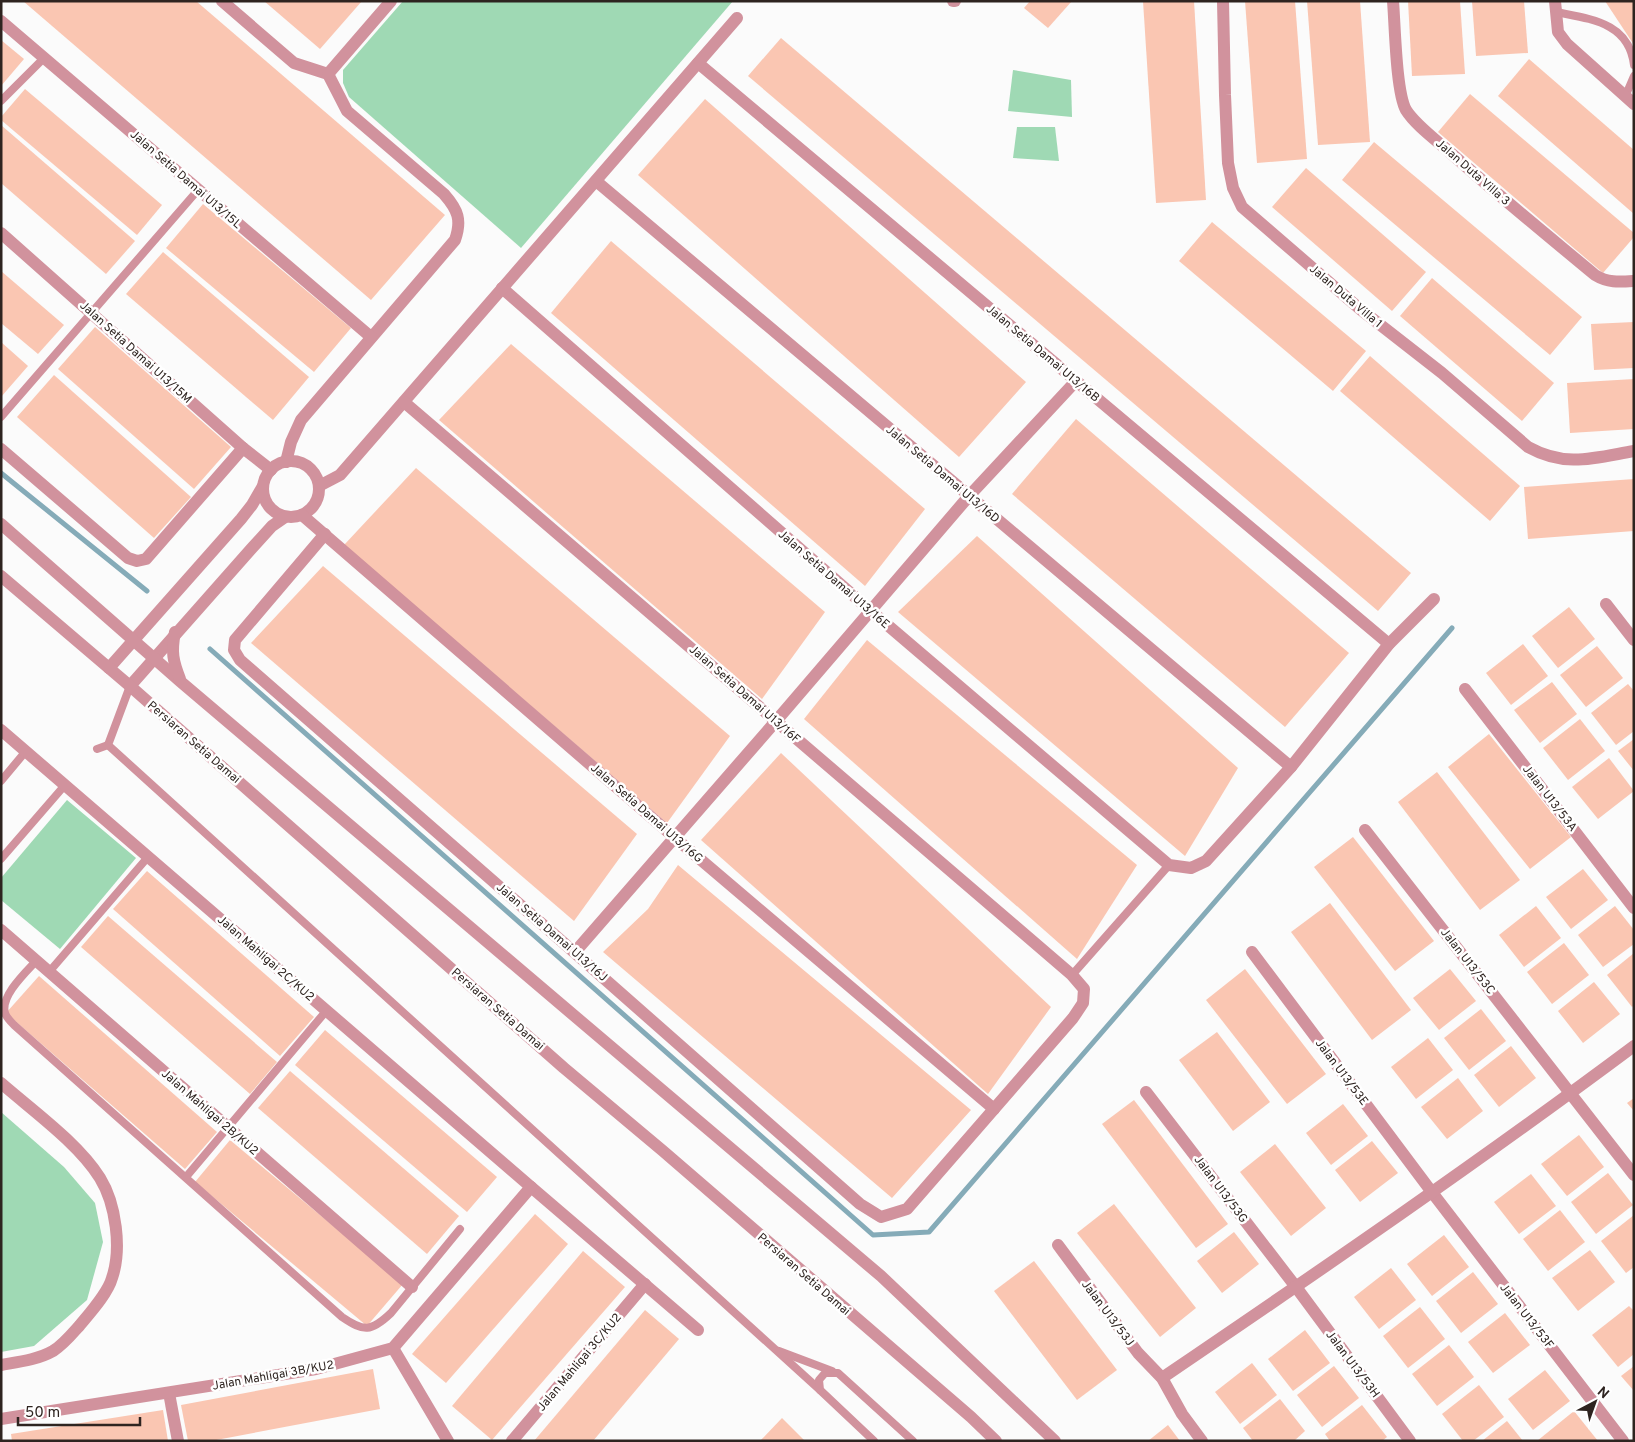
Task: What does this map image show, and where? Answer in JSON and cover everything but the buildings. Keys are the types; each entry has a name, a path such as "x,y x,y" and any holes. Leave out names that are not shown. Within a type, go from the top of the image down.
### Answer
{"street":[{"path":"222,1 294,63 328,74 346,111 444,194 454,205 460,226 454,240 300,420 291,442 286,462"},
{"path":"328,74 391,1"},
{"name":"Jalan Duta Villa 1","path":"1223,1 1228,163 1233,188 1242,207 1360,309 1442,374 1528,447 1543,455 1562,460 1585,460 1634,451"},
{"name":"Jalan Duta Villa 3","path":"1394,1 1400,86 1402,100 1407,111 1491,189 1595,275 1604,281 1615,283 1634,282"},
{"path":"1555,6 1558,32 1567,44 1630,101"},
{"path":"319,486 340,475 737,18"},
{"name":"Jalan Setia Damai U13/15L","path":"1,21 371,337"},
{"name":"Jalan Setia Damai U13/16B","path":"698,63 1389,644"},
{"name":"Jalan Setia Damai U13/16D","path":"596,181 1291,767"},
{"name":"Jalan Setia Damai U13/15M","path":"1,233 243,448 271,470"},
{"name":"Jalan Setia Damai U13/16E","path":"502,288 871,611 1170,865"},
{"path":"575,952 969,496 1076,381"},
{"name":"Jalan Setia Damai U13/16F","path":"404,402 1072,975 1084,990 1083,1003 1073,1018 994,1109"},
{"path":"1,449 128,558 137,561 146,559 243,448"},
{"path":"286,462 296,462 311,470 319,486 319,495 316,503 310,510 294,517 285,517 277,514 266,502 264,486 266,477 271,470 286,462"},
{"path":"109,668 132,639 241,519 264,486"},
{"name":"Jalan Setia Damai U13/16G","path":"302,515 674,837 994,1109"},
{"path":"130,686 175,632 272,526 285,517"},
{"path":"1,524 181,682 881,1276 1055,1441"},
{"name":"Jalan Setia Damai U13/16J","path":"325,534 235,640 234,650 240,660 575,952 852,1198 881,1217 907,1210 994,1109"},
{"name":"Persiaran Setia Damai","path":"1,576 130,686 556,1061 663,1151 996,1441"},
{"path":"1170,865 1190,868 1206,861 1291,767 1389,644 1434,599"},
{"path":"1606,604 1634,640"},
{"path":"175,632 172,648 174,663 181,682"},
{"name":"Jalan U13/53A","path":"1465,689 1634,908"},
{"name":"Jalan Mahligai 2C/KU2","path":"1,730 698,1330"},
{"name":"Jalan U13/53C","path":"1365,830 1634,1175"},
{"name":"Jalan Mahligai 2B/KU2","path":"4,938 49,972 412,1287"},
{"name":"Jalan U13/53E","path":"1252,952 1431,1191"},
{"path":"1162,1378 1296,1287 1571,1093 1634,1046"},
{"path":"1,1083 75,1147 100,1179 110,1202 117,1247 112,1279 94,1309 72,1334 54,1351 35,1359 1,1365"},
{"name":"Jalan U13/53G","path":"1146,1092 1296,1287"},
{"path":"448,1441 393,1348 531,1188"},
{"name":"Jalan U13/53F","path":"1431,1191 1623,1441"},
{"name":"Jalan U13/53J","path":"1058,1245 1138,1353 1162,1378 1182,1414 1202,1441"},
{"name":"Jalan Mahligai 3C/KU2","path":"512,1441 645,1284"},
{"name":"Jalan U13/53H","path":"1296,1287 1410,1441"},
{"name":"Jalan Mahligai 3B/KU2","path":"1,1419 316,1369 393,1348"},
{"path":"169,1393 178,1441"}],"lane":[{"path":"1555,6 1599,21 1620,33 1632,53 1634,65"},
{"path":"1,102 44,58"},
{"path":"1630,101 1634,76"},
{"path":"1,417 198,190"},
{"path":"97,749 108,745 130,686"},
{"path":"108,745 874,1441"},
{"path":"1,781 26,751"},
{"path":"1,859 65,785"},
{"path":"49,972 148,857"},
{"path":"1072,975 1170,865"},
{"path":"36,961 10,990 5,999 4,1012 14,1025 342,1318 356,1327 368,1329 378,1325 391,1313 460,1229"},
{"path":"186,1177 326,1010"},
{"path":"775,1350 838,1373 913,1441"},
{"path":"820,1390 819,1380 825,1373 838,1373"}],"green space":[{"path":"403,1 733,1 521,248 349,97 343,83 343,70"},
{"path":"1013,70 1071,80 1072,117 1008,111"},
{"path":"1017,127 1055,127 1059,161 1013,158"},
{"path":"67,800 136,858 60,949 1,900 1,878"},
{"path":"1,1112 64,1167 95,1203 103,1242 87,1300 34,1346 1,1352"}],"waterway":[{"path":"1,473 147,591"},
{"path":"210,649 873,1235 929,1232 1452,628"}]}
